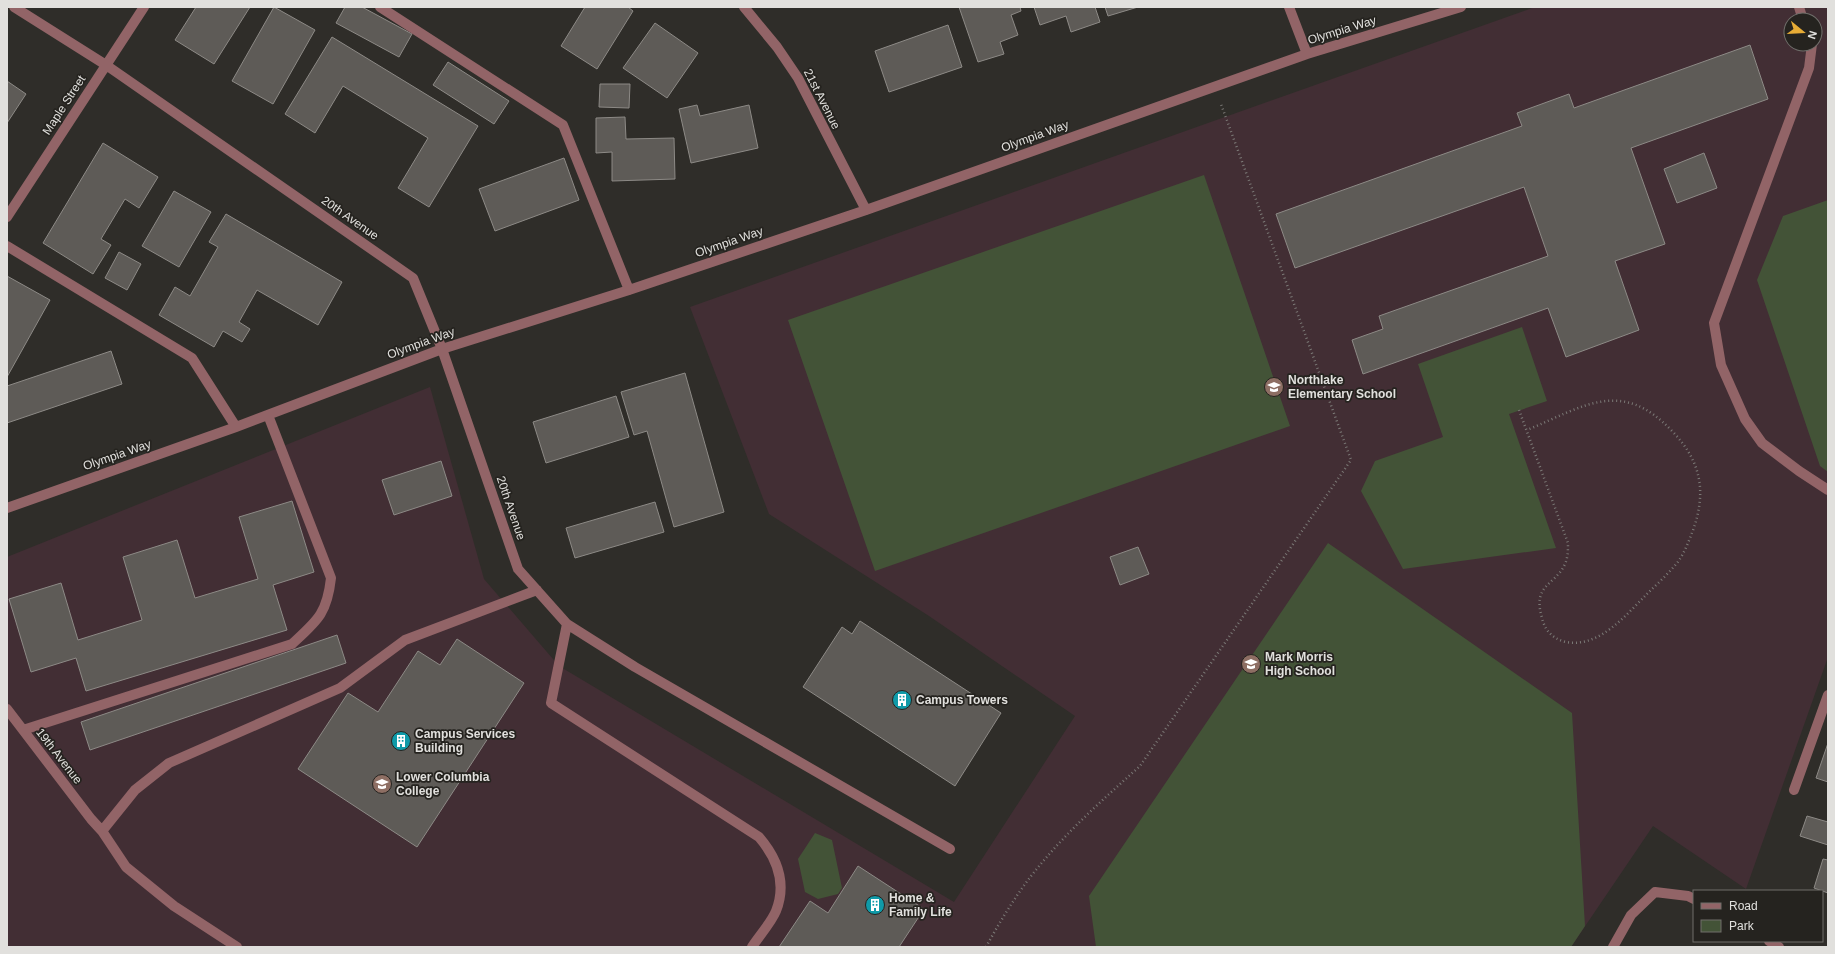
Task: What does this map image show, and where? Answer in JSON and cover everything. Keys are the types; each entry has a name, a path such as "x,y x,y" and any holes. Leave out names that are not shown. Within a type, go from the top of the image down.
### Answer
{"street":[{"name":"20th Avenue","path":"14,7 106,65 413,278 442,349 518,569 537,590"},
{"name":"Maple Street","path":"7,217 144,7"},
{"path":"380,7 564,125 629,290"},
{"name":"21st Avenue","path":"744,7 777,47 798,78 866,210"},
{"path":"1289,7 1307,54"},
{"name":"Olympia Way","path":"7,508 236,427 442,349 629,290 866,210 1307,54 1462,7"},
{"path":"1811,52 1809,68 1714,323 1721,365 1745,419 1762,443 1799,471 1828,490"},
{"path":"7,246 192,358 236,427"},
{"path":"23,730 292,644 318,620 329,598 331,578 268,415"},
{"path":"102,830 135,790 169,763 340,688 405,640 537,590 567,624 635,667 950,850"},
{"path":"567,624 551,703 759,837 772,852 779,871 780,892 776,911 752,947"},
{"path":"1794,790 1828,695"},
{"name":"19th Avenue","path":"7,709 91,820 102,830 126,867 174,906 237,947"},
{"path":"1613,947 1631,915 1655,892 1688,896 1693,898"}],"path":[{"path":"986,947 1005,913 1045,858 1099,803 1140,766 1351,460 1215,86"},
{"path":"1519,410 1568,543 1566,563 1560,573 1546,584 1540,597 1541,617 1546,628 1556,638 1571,643 1581,643 1610,630 1678,562 1694,528 1701,489 1698,470 1682,441 1669,428 1644,409 1624,401 1597,402 1527,430"}],"shaded area":[{"path":"1535,7 1828,7 1828,657 1746,889 1653,826 1571,947 7,947 7,557 430,387 484,579 559,666 954,902 1075,716 929,616 769,514 690,307"}],"green space":[{"path":"1204,175 1290,426 875,571 788,320"},
{"path":"1828,200 1828,472 1820,466 1757,280 1783,216"},
{"path":"1522,327 1547,401 1509,414 1556,548 1403,569 1361,491 1375,461 1443,437 1418,364"},
{"path":"1328,543 1572,713 1585,926 1571,947 1096,947 1089,896"},
{"path":"815,833 832,840 842,888 838,894 818,899 805,892 798,859"}],"building":[{"path":"196,7 250,7 214,64 175,40"},
{"path":"274,7 315,30 273,104 232,81"},
{"path":"345,7 362,7 412,34 399,57 336,23"},
{"path":"585,7 628,7 633,11 597,69 561,46"},
{"path":"959,7 1020,7 1021,11 1011,15 1018,35 1000,42 1004,54 978,62"},
{"path":"1034,7 1095,7 1100,22 1071,32 1066,16 1040,25"},
{"path":"1105,7 1138,7 1108,16"},
{"path":"655,23 698,53 667,98 623,68"},
{"path":"948,25 962,67 889,92 875,51"},
{"path":"332,37 478,126 429,207 398,188 428,138 343,86 315,133 285,114"},
{"path":"1750,45 1768,99 1631,148 1665,244 1615,261 1639,330 1566,357 1548,308 1363,374 1352,340 1383,329 1379,316 1548,256 1524,187 1295,268 1276,214 1522,126 1517,113 1569,94 1574,108"},
{"path":"448,62 509,101 494,124 433,85"},
{"path":"7,81 26,94 7,123"},
{"path":"600,84 630,84 629,108 599,107"},
{"path":"697,105 700,116 749,105 758,148 691,163 679,109"},
{"path":"625,117 626,139 674,138 675,179 612,181 612,152 596,153 596,118"},
{"path":"103,143 158,177 139,208 125,199 101,239 111,245 93,274 43,243"},
{"path":"1704,153 1717,188 1677,203 1664,169"},
{"path":"564,158 579,200 495,231 479,189"},
{"path":"174,191 211,212 179,267 142,246"},
{"path":"226,214 342,282 318,325 257,290 239,322 250,329 242,342 223,331 214,347 159,315 175,287 190,296 218,247 209,242"},
{"path":"119,252 141,264 127,290 105,278"},
{"path":"7,276 50,300 7,377"},
{"path":"111,351 122,384 7,423 7,386"},
{"path":"685,373 724,512 674,527 647,431 634,435 621,392"},
{"path":"616,396 629,437 546,463 533,422"},
{"path":"441,461 452,496 394,515 382,480"},
{"path":"292,501 314,572 273,585 287,630 86,691 76,658 31,672 9,599 61,583 78,640 142,620 123,557 177,540 195,598 258,579 239,517"},
{"path":"655,502 664,532 575,558 566,528"},
{"path":"1138,547 1149,574 1120,585 1110,557"},
{"name":"Campus Towers","path":"860,621 1001,713 955,786 803,687 842,627 852,634"},
{"path":"337,635 346,663 90,750 81,722"},
{"name":"Campus Services Building","path":"457,639 524,683 417,847 298,769 348,693 378,712 418,651 440,665"},
{"path":"1828,743 1828,782 1816,778"},
{"path":"1807,816 1828,822 1828,845 1800,836"},
{"path":"1823,859 1828,860 1828,893 1814,888"},
{"name":"Home & Family Life","path":"858,866 924,909 899,947 779,947 810,901 828,913"}],"place":[{"name":"Northlake Elementary School","path":"1274,387"},
{"name":"Mark Morris High School","path":"1251,664"},
{"name":"Campus Towers","path":"902,700"},
{"name":"Campus Services Building","path":"401,741"},
{"name":"Lower Columbia College","path":"382,784"},
{"name":"Home & Family Life","path":"875,905"}]}
